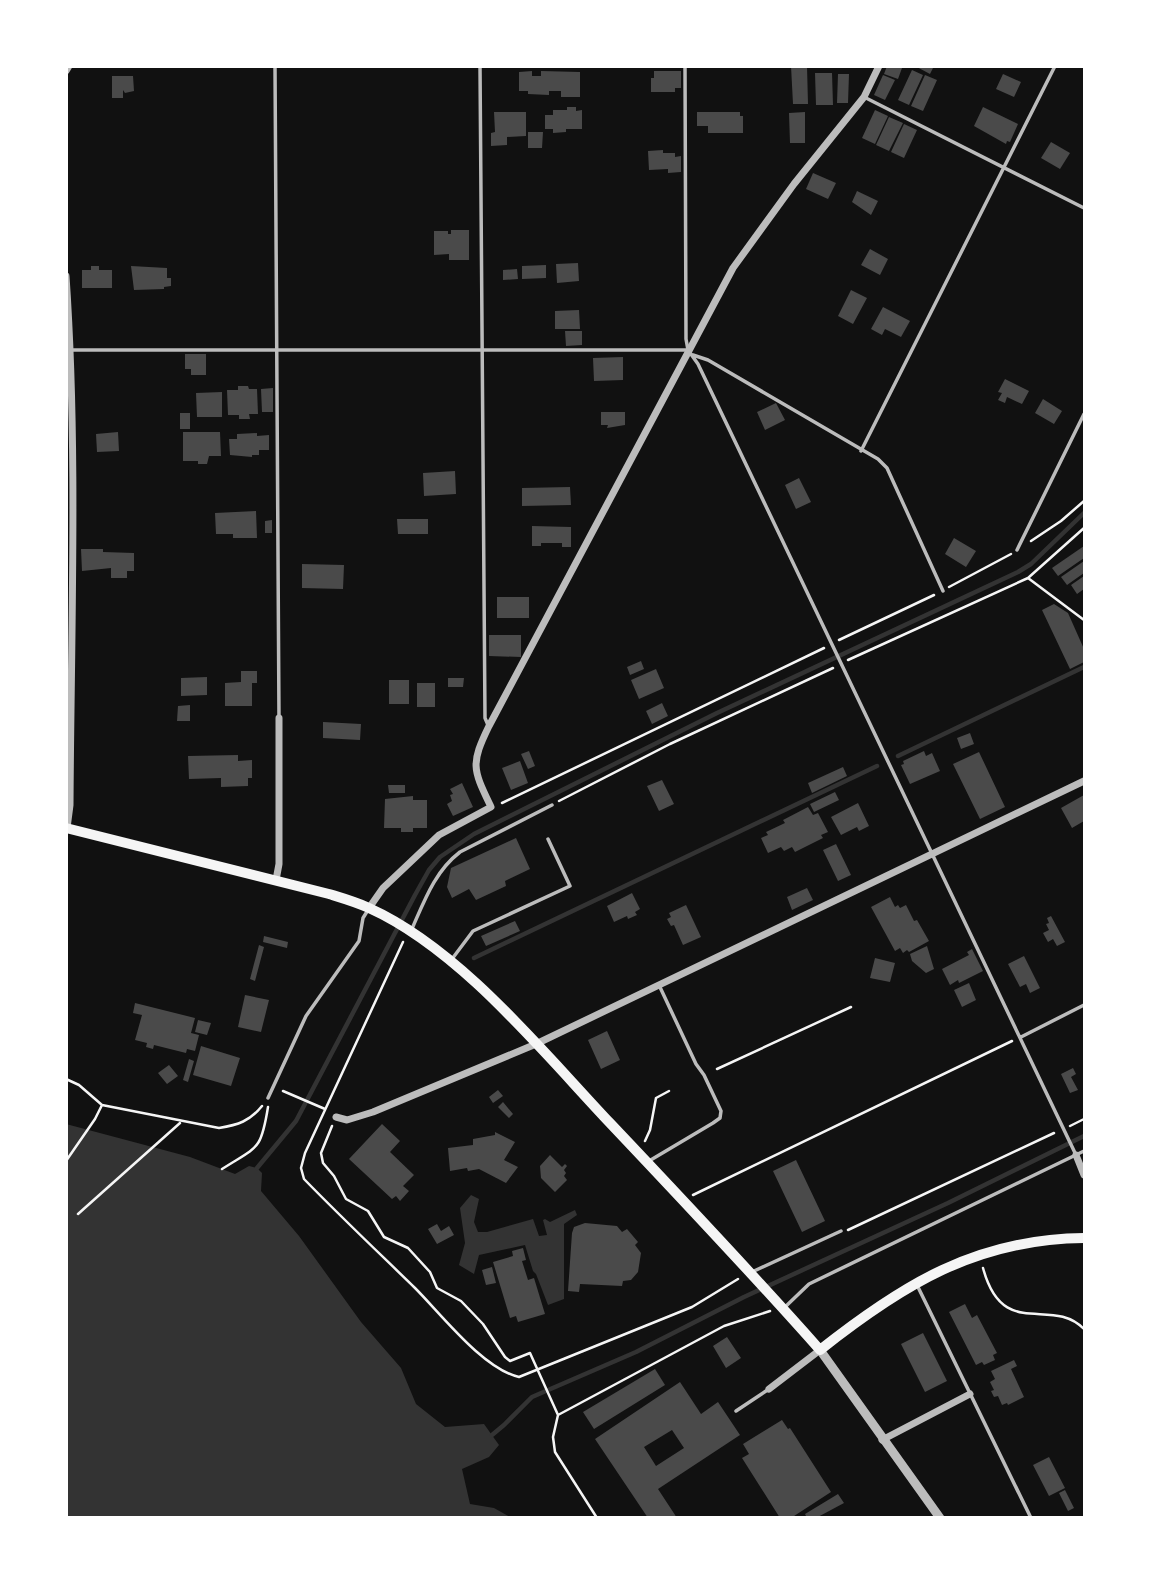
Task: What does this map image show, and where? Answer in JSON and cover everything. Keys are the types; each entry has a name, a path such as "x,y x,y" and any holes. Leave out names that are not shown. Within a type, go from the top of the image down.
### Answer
{"main road":[{"path":"67,828 276,880 369,908 450,962 536,1044 754,1275 820,1350 876,1308 947,1267 983,1253 1029,1242 1084,1238"}],"street":[{"path":"369,908 383,888 439,835 491,807 475,775 477,750 489,726 744,251 809,164 864,97 879,66"},
{"path":"66,276 72,350 70,791 67,828"},
{"path":"276,880 279,864 279,718"},
{"path":"336,1117 347,1120 373,1112 536,1044 1084,781"},
{"path":"1075,1153 1084,1175"},
{"path":"769,1389 820,1350 882,1440 940,1517"},
{"path":"882,1440 970,1394"}],"lane":[{"path":"275,66 279,718"},
{"path":"480,66 485,718 489,726"},
{"path":"685,66 686,339 1075,1153"},
{"path":"861,451 1055,66"},
{"path":"864,97 1084,208"},
{"path":"72,350 482,349 691,352 708,359 878,459 887,468 943,591"},
{"path":"1017,550 1084,414"},
{"path":"407,934 427,895 449,861 460,852 552,805"},
{"path":"450,962 473,931 570,886 548,839"},
{"path":"269,1095 306,1016 359,941 363,918 369,908"},
{"path":"647,1162 713,1123 720,1118 721,1111 659,984"},
{"path":"1021,1037 1084,1005"},
{"path":"779,1304 809,1284 1075,1153 1084,1151"},
{"path":"754,1275 841,1231"},
{"path":"916,1283 1031,1517"},
{"path":"736,1410 769,1389"}],"path":[{"path":"491,807 507,802 943,591 1006,558 1061,521 1084,500"},
{"path":"552,805 670,744 841,662 1028,578 1084,528"},
{"path":"1028,578 1084,620"},
{"path":"407,934 305,1153 301,1168 304,1179 474,1349 505,1374 519,1377 692,1307 740,1277"},
{"path":"718,1069 851,1007"},
{"path":"684,1200 1021,1037"},
{"path":"66,1080 79,1085 102,1105 219,1128 237,1125 253,1117 269,1095"},
{"path":"278,1089 325,1109"},
{"path":"644,1143 650,1130 656,1098 669,1091"},
{"path":"222,1169 253,1152 259,1144 269,1095"},
{"path":"66,1161 102,1105"},
{"path":"336,1117 321,1153 323,1163 334,1176 345,1199 368,1211 384,1237 408,1248 430,1272 437,1288 461,1301 483,1324 505,1357 510,1361 530,1353 557,1409 552,1437 555,1452 597,1517"},
{"path":"841,1231 1065,1131 1084,1119"},
{"path":"78,1214 181,1122"},
{"path":"983,1253 986,1280 1006,1307 1021,1314 1055,1315 1070,1319 1084,1329"},
{"path":"558,1415 724,1326 770,1311"}],"shaded area":[{"path":"66,1124 190,1157 235,1174 249,1166 257,1168 262,1173 261,1191 299,1236 361,1322 401,1368 416,1404 445,1427 484,1424 499,1445 489,1457 462,1469 470,1504 494,1508 510,1517 67,1517"},
{"path":"471,1195 479,1199 474,1222 478,1232 533,1219 539,1236 547,1235 543,1220 550,1222 575,1210 577,1215 564,1224 564,1299 548,1305 525,1245 479,1255 474,1274 459,1265 465,1243 460,1208"}],"building":[{"path":"791,66 807,66 808,104 793,104"},
{"path":"887,66 902,68 898,79 884,74"},
{"path":"915,66 934,66 930,74"},
{"path":"912,70 923,75 909,105 898,100"},
{"path":"532,71 532,76 541,76 541,71 580,72 580,97 561,97 561,91 549,91 549,95 519,91 519,72"},
{"path":"654,71 681,71 681,88 675,88 675,92 651,92"},
{"path":"815,73 832,73 833,105 816,105"},
{"path":"838,74 849,74 848,103 837,103"},
{"path":"1003,74 1021,82 1014,97 996,89"},
{"path":"883,75 895,80 885,100 874,95"},
{"path":"925,75 937,80 923,111 911,106"},
{"path":"112,76 133,76 134,91 125,93 123,90 123,98 112,98"},
{"path":"567,107 576,107 576,111 582,110 582,129 566,129 566,132 553,133 553,129 545,129 545,115 553,115 553,110 567,110"},
{"path":"983,107 1018,124 1010,142 1007,141 1006,144 974,126"},
{"path":"875,110 888,116 875,144 862,138"},
{"path":"494,112 526,112 526,136 507,137 507,145 491,146 491,133 495,132"},
{"path":"697,112 740,112 740,116 743,116 743,133 708,133 708,126 697,126"},
{"path":"805,112 805,143 790,143 789,113"},
{"path":"889,117 903,123 889,151 876,145"},
{"path":"904,124 917,130 904,158 891,152"},
{"path":"528,132 543,132 542,148 528,148"},
{"path":"1051,142 1070,153 1060,169 1041,158"},
{"path":"663,150 663,153 675,153 675,157 681,156 681,172 668,173 668,169 649,170 648,151"},
{"path":"813,173 836,183 828,199 806,189"},
{"path":"857,191 878,201 871,215 852,202"},
{"path":"451,230 469,230 469,260 449,260 449,254 434,255 434,231 448,231 448,234 451,234"},
{"path":"870,249 888,259 880,275 861,265"},
{"path":"578,263 579,281 557,283 556,264"},
{"path":"546,265 546,278 522,279 522,266"},
{"path":"91,266 99,266 99,270 112,270 112,288 82,288 82,270 91,270"},
{"path":"131,266 167,268 167,278 171,278 171,286 164,289 134,290"},
{"path":"517,269 518,279 503,280 503,270"},
{"path":"851,290 867,298 853,324 838,316"},
{"path":"883,307 910,321 901,337 885,329 882,335 871,329"},
{"path":"579,310 580,329 555,329 555,311"},
{"path":"565,331 582,331 582,345 566,346"},
{"path":"185,354 206,354 206,375 191,375 191,369 185,369"},
{"path":"623,357 623,380 594,381 593,358"},
{"path":"1005,379 1029,391 1022,404 1007,397 1005,403 998,400 1002,393 998,392"},
{"path":"238,386 257,389 258,414 249,414 250,419 228,415 227,390 238,390"},
{"path":"273,388 273,412 262,412 261,389"},
{"path":"222,392 222,417 197,417 196,393"},
{"path":"1043,399 1062,411 1054,424 1035,413"},
{"path":"776,403 785,420 765,430 757,412"},
{"path":"601,412 625,412 625,425 607,428 608,425 601,425"},
{"path":"180,413 190,413 190,429 180,429"},
{"path":"118,432 119,451 97,452 96,434"},
{"path":"183,432 220,432 221,456 209,456 207,464 183,461"},
{"path":"257,433 257,436 269,435 269,450 259,450 259,455 252,457 230,455 229,439 237,439 237,434"},
{"path":"455,471 456,494 424,496 423,473"},
{"path":"799,478 811,502 796,509 785,485"},
{"path":"570,487 571,505 522,506 522,488"},
{"path":"256,511 257,538 233,538 233,534 216,534 215,513"},
{"path":"397,519 428,519 428,534 398,534"},
{"path":"272,520 272,533 265,533 265,521"},
{"path":"532,526 571,527 571,547 562,547 562,543 532,546"},
{"path":"954,538 976,551 966,567 945,554"},
{"path":"1084,546 1084,558 1058,576 1052,568"},
{"path":"81,549 134,553 134,571 127,571 127,578 111,578 111,568 82,571"},
{"path":"1084,561 1084,573 1067,585 1061,577"},
{"path":"302,564 344,565 343,589 302,588"},
{"path":"1084,576 1084,589 1077,594 1071,585"},
{"path":"497,597 529,597 529,618 497,618"},
{"path":"1054,604 1068,613 1084,649 1084,662 1070,669 1042,610"},
{"path":"489,635 521,635 521,657 489,656"},
{"path":"641,661 644,669 630,675 627,667"},
{"path":"656,669 664,688 639,699 631,680"},
{"path":"241,671 257,671 257,683 252,683 252,706 225,706 225,683 241,682"},
{"path":"207,677 207,695 181,696 181,678"},
{"path":"448,678 464,678 463,687 448,687"},
{"path":"389,680 409,680 409,704 389,704"},
{"path":"417,683 435,683 435,707 417,707"},
{"path":"662,703 668,716 652,724 646,711"},
{"path":"190,705 190,721 177,721 178,706"},
{"path":"323,722 361,724 360,740 323,738"},
{"path":"970,733 974,744 961,749 957,738"},
{"path":"529,751 535,766 528,769 521,754"},
{"path":"924,751 926,756 932,753 940,771 910,784 901,765 904,764 903,761"},
{"path":"979,752 1005,807 980,819 953,764"},
{"path":"238,755 238,761 252,760 252,778 248,778 248,786 221,787 221,778 189,779 188,756"},
{"path":"520,761 528,783 511,790 502,768"},
{"path":"843,767 847,776 812,793 808,783"},
{"path":"662,780 674,804 659,811 647,786"},
{"path":"462,783 473,807 453,816 447,804 452,801 450,795 453,794 450,789"},
{"path":"388,785 405,785 405,793 389,793"},
{"path":"835,792 839,800 814,812 810,804"},
{"path":"1084,795 1084,821 1072,828 1061,808"},
{"path":"413,796 413,800 427,800 427,828 413,828 413,832 401,832 401,828 384,828 385,799"},
{"path":"858,803 869,826 859,831 857,827 841,835 831,817"},
{"path":"808,807 813,815 818,813 828,832 821,835 823,838 795,852 792,847 784,851 781,847 768,853 761,838 768,835 766,832"},
{"path":"516,838 530,869 505,881 506,886 476,900 469,889 452,898 447,887 451,868"},
{"path":"836,844 851,875 838,881 823,850"},
{"path":"807,888 813,900 792,910 787,897"},
{"path":"632,893 640,909 635,912 637,915 614,922 607,906"},
{"path":"890,897 895,907 906,905 929,941 909,952 907,950 903,953 900,948 895,951 871,907"},
{"path":"686,905 701,937 683,945 674,925 671,926 667,919 671,917 669,913"},
{"path":"1051,916 1065,942 1057,946 1053,939 1048,942 1043,933 1049,930 1046,924 1049,923 1047,918"},
{"path":"515,921 520,931 486,946 481,936"},
{"path":"264,936 288,942 287,948 263,942"},
{"path":"259,945 264,947 255,981 250,979"},
{"path":"927,946 934,969 926,973 912,961 910,954"},
{"path":"972,949 983,971 950,985 942,969 969,955 967,952"},
{"path":"1024,956 1040,988 1030,993 1026,984 1020,987 1008,964"},
{"path":"875,958 895,963 890,982 870,978"},
{"path":"969,983 976,1000 962,1007 954,990"},
{"path":"245,995 269,1000 261,1032 238,1027"},
{"path":"135,1003 195,1018 191,1033 199,1035 195,1051 187,1049 186,1053 154,1045 153,1049 146,1047 147,1043 135,1040 142,1015 133,1013"},
{"path":"198,1020 211,1023 207,1035 195,1032"},
{"path":"607,1031 620,1060 601,1069 588,1040"},
{"path":"201,1046 240,1058 231,1086 193,1075"},
{"path":"189,1059 194,1061 188,1082 183,1080"},
{"path":"169,1065 178,1076 167,1084 158,1073"},
{"path":"1073,1068 1076,1074 1071,1077 1078,1090 1070,1093 1061,1074"},
{"path":"498,1090 503,1096 493,1103 489,1097"},
{"path":"503,1102 513,1114 509,1118 498,1107"},
{"path":"382,1124 400,1141 390,1152 414,1175 403,1186 409,1191 400,1201 396,1196 392,1199 349,1159"},
{"path":"495,1132 515,1142 504,1160 518,1167 506,1183 479,1169 450,1171 448,1148 473,1145 473,1139 495,1135"},
{"path":"550,1155 562,1167 565,1164 567,1166 564,1176 567,1180 555,1192 541,1178 540,1166"},
{"path":"796,1160 825,1221 802,1232 773,1171"},
{"path":"585,1223 617,1226 622,1232 627,1229 638,1242 635,1245 641,1253 638,1272 631,1280 623,1281 622,1286 580,1284 579,1292 568,1291 572,1233 574,1227"},
{"path":"437,1224 441,1231 449,1226 454,1235 437,1244 428,1229"},
{"path":"523,1248 526,1260 522,1261 528,1280 534,1278 545,1314 518,1322 516,1316 510,1318 493,1262 513,1256 512,1251"},
{"path":"492,1267 496,1283 486,1285 482,1270"},
{"path":"965,1304 972,1318 977,1315 997,1353 993,1355 995,1360 984,1365 982,1362 976,1365 949,1312"},
{"path":"923,1333 947,1381 925,1392 901,1344"},
{"path":"727,1337 741,1358 726,1368 713,1346"},
{"path":"1014,1360 1017,1366 1011,1369 1024,1397 1002,1405 998,1396 994,1397 991,1391 994,1390 990,1382 995,1379 991,1371"},
{"path":"655,1369 665,1385 594,1429 583,1412"},
{"path":"680,1382 701,1414 718,1402 740,1435 658,1489 677,1518 648,1518 595,1439","holes":["672,1430 684,1448 656,1466 644,1447"]},
{"path":"782,1420 788,1429 790,1428 831,1492 791,1518 780,1518 742,1458 749,1454 743,1444"},
{"path":"1049,1457 1065,1488 1049,1496 1033,1465"},
{"path":"1065,1490 1074,1508 1068,1511 1059,1493"},
{"path":"838,1494 844,1503 816,1518 807,1518 805,1514"}],"waterway":[{"path":"257,1168 296,1121 415,895 440,857 474,834 717,713 1018,572 1031,564 1084,513"},
{"path":"898,756 1084,667"},
{"path":"474,958 877,766"},
{"path":"492,1435 532,1397 636,1352 744,1297 948,1203 1084,1136"}]}
